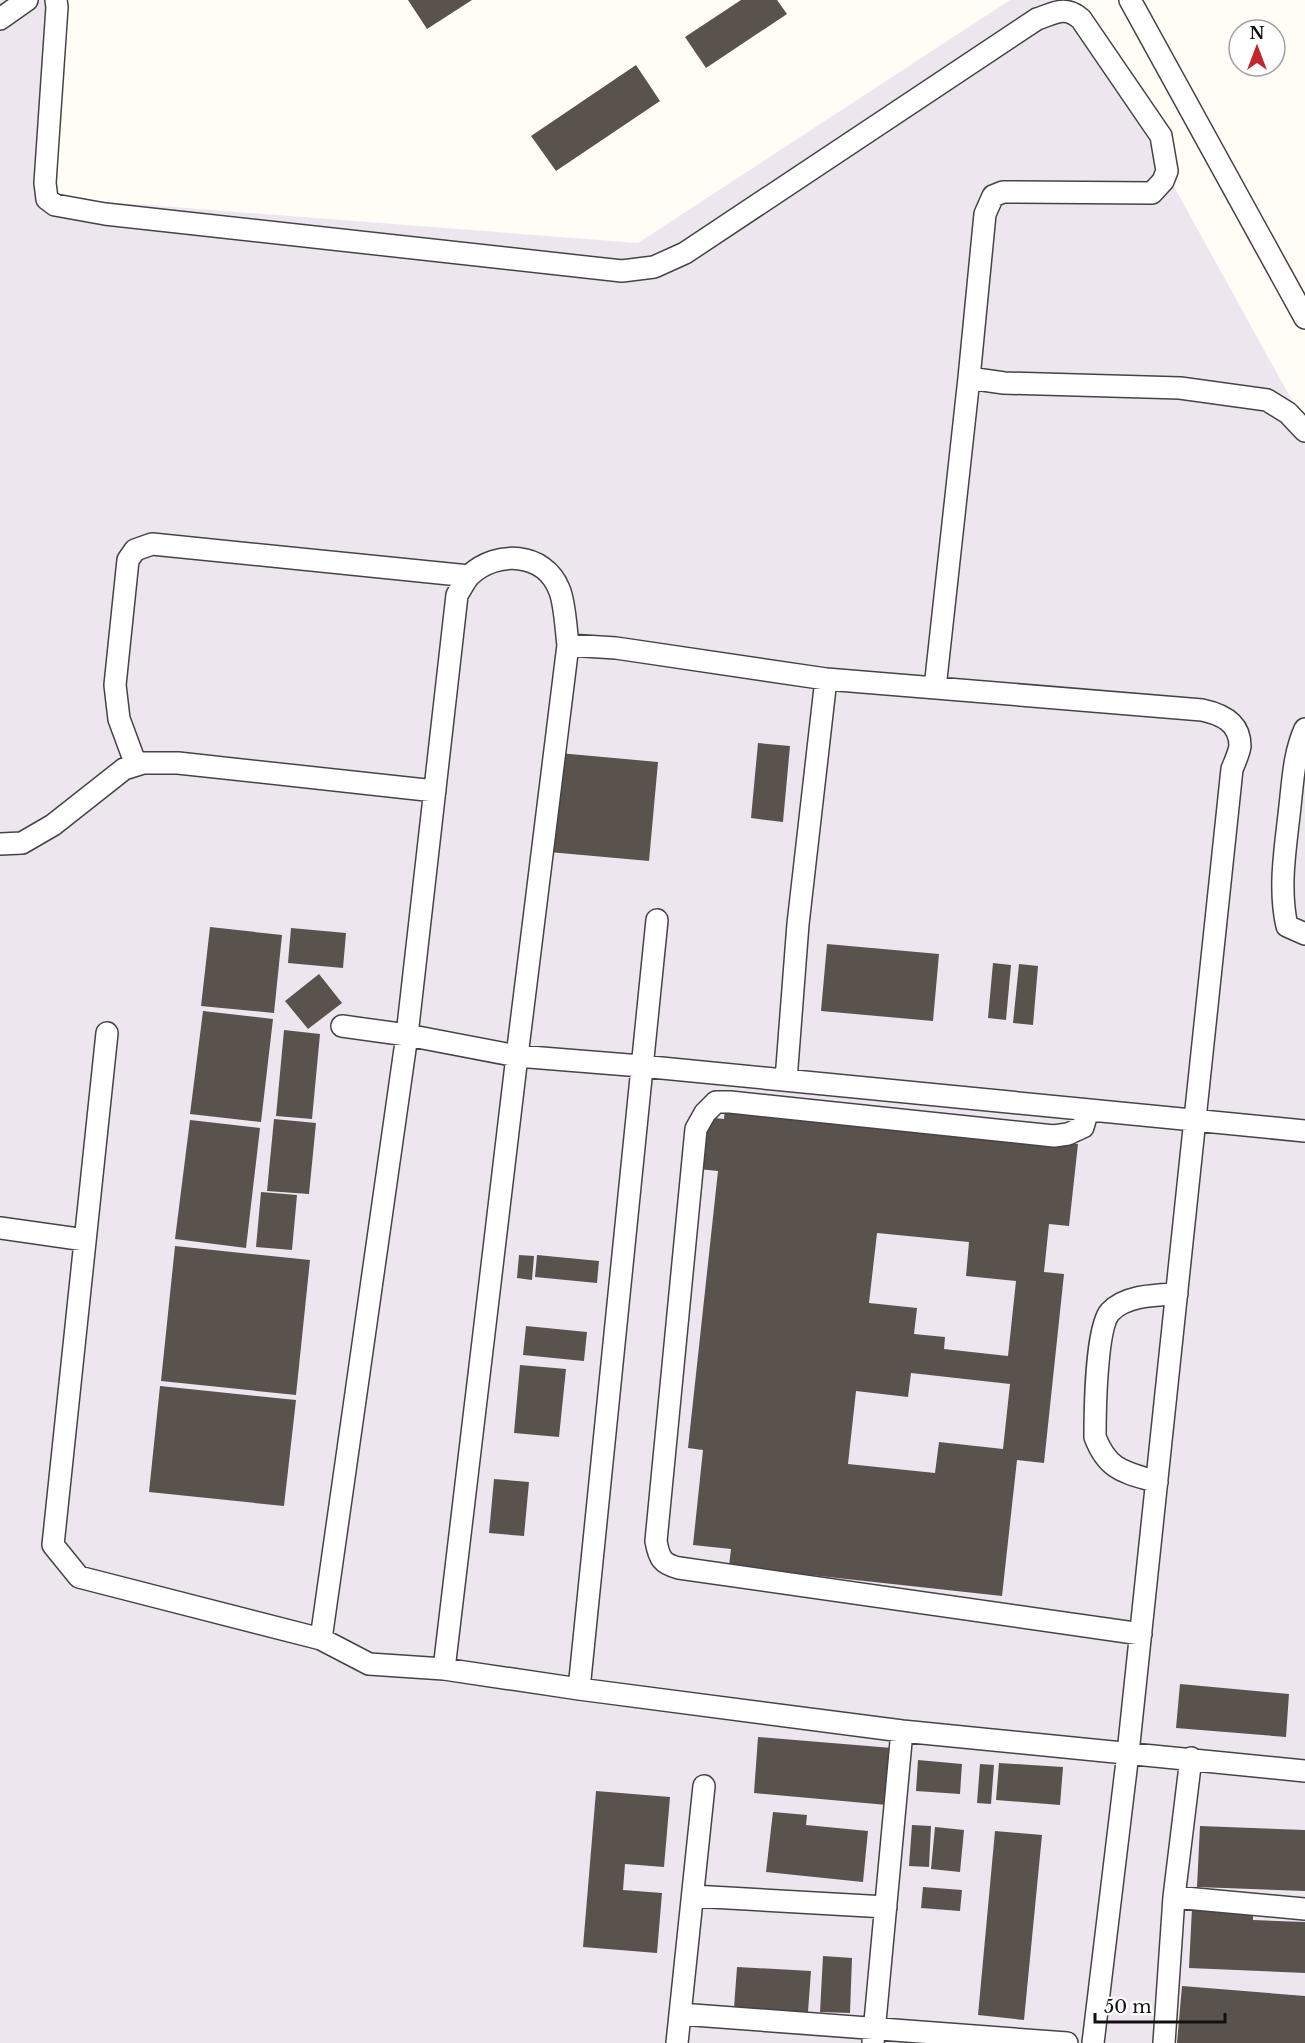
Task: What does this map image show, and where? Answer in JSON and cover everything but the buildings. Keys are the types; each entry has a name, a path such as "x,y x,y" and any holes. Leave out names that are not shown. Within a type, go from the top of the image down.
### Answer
{"street":[{"path":"0,19 27,0"},
{"path":"56,0 45,183 47,199 55,205 105,214 622,271 654,267 685,253 1036,19 1059,11 1073,11 1081,19 1161,136 1167,171 1163,181 1152,193 1003,192 993,196 985,214 935,688"},
{"path":"1130,0 1305,318"},
{"path":"969,378 1004,383 1180,388 1267,400 1288,413 1305,431"},
{"path":"136,765 119,719 115,685 128,560 135,550 152,544 469,576"},
{"path":"321,1639 407,1035 457,595 469,576 491,561 520,557 545,568 560,590 568,645 516,1056 444,1669"},
{"path":"568,645 616,648 826,679 1202,710 1229,720 1237,732 1240,746 1232,769 1141,1634 1093,2043"},
{"path":"786,1080 798,924 826,679"},
{"path":"1305,729 1297,752 1284,863 1283,907 1287,926 1305,934"},
{"path":"0,844 22,843 53,825 124,769 142,763 178,763 435,791"},
{"path":"579,1689 657,920"},
{"path":"342,1026 407,1035 516,1056 641,1066 1305,1131"},
{"path":"107,1033 53,1545 79,1577 321,1639 369,1664 444,1669 902,1731 1305,1771"},
{"path":"1088,1110 1083,1127 1068,1134 1054,1136 716,1102 696,1129 656,1542 658,1553 667,1565 679,1568 1141,1634"},
{"path":"0,1228 85,1240"},
{"path":"1157,1482 1116,1469 1101,1452 1095,1437 1102,1329 1110,1313 1121,1304 1147,1295 1177,1294"},
{"path":"874,2036 902,1731"},
{"path":"1164,2043 1174,1898 1191,1758"},
{"path":"677,2043 704,1786"},
{"path":"693,1896 886,1907"},
{"path":"1174,1898 1305,1909"},
{"path":"680,2014 874,2036 1067,2043"}],"shaded area":[{"path":"0,0 67,0 56,198 638,243 1010,0 1071,0 1305,424 1305,2043 0,2043"}]}
